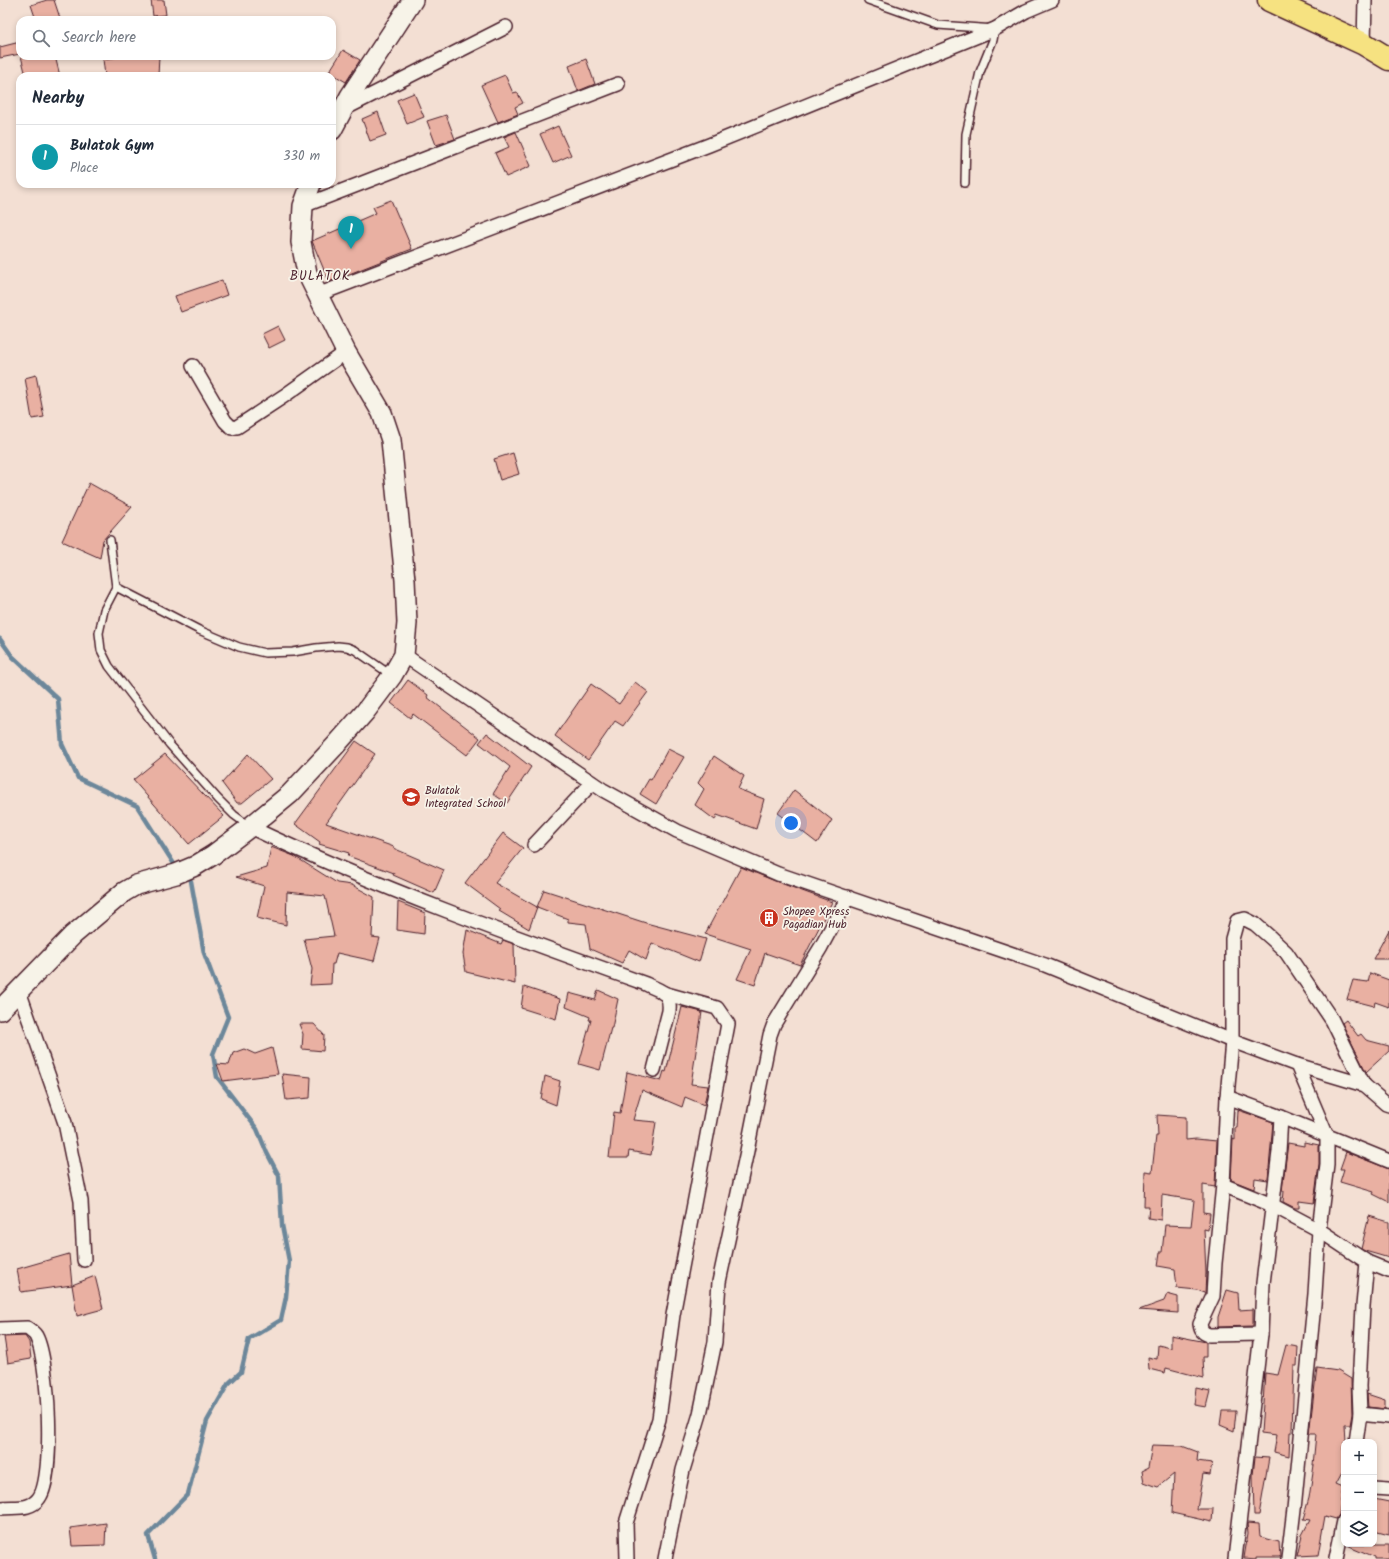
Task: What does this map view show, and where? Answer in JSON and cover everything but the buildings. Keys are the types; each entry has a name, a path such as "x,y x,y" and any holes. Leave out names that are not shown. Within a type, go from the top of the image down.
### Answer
{"highway":[{"path":"1269,0 1364,44 1389,59"}],"street":[{"path":"336,122 350,96 413,0"},
{"path":"317,295 709,145 995,29 1026,11 1052,0"},
{"path":"1364,44 1365,0"},
{"path":"342,110 506,27"},
{"path":"303,206 618,84"},
{"path":"0,1010 73,935 124,892 136,886 176,874 195,866 214,854 250,827 290,794 365,712 392,676 404,655 407,624 405,580 391,440 382,413 346,352 307,273 301,242 303,206 310,188"},
{"path":"192,366 225,421 232,428 237,427 284,396 346,352"},
{"path":"404,655 592,783 677,831 778,874 1045,965 1232,1041 1297,1065 1364,1085"},
{"path":"534,845 592,783"},
{"path":"250,827 294,848 441,909 530,943 646,984 668,996 670,1001 670,1011 654,1070"},
{"path":"665,1559 679,1490 700,1414 713,1350 719,1282 770,1035 774,1024 848,897"},
{"path":"1261,1334 1209,1335 1201,1330 1200,1324 1213,1296 1232,1041 1232,939 1237,921 1245,919 1255,924 1272,938 1290,958 1332,1020 1364,1085 1388,1106"},
{"path":"19,991 65,1123 81,1201 84,1260"},
{"path":"627,1559 626,1523 659,1419 673,1315 728,1024 717,1008 663,993"},
{"path":"1288,1559 1314,1302 1319,1230 1326,1180 1327,1136 1297,1065"},
{"path":"1227,1097 1281,1117 1389,1161"},
{"path":"1235,1559 1261,1334 1263,1284 1279,1152 1281,1117"},
{"path":"1222,1186 1272,1205 1319,1230 1367,1262 1389,1272"},
{"path":"1356,1439 1360,1414 1363,1306 1367,1262"},
{"path":"0,1329 27,1328 36,1337 44,1362 48,1396 48,1440 44,1489 39,1498 33,1504 26,1507 0,1508"},
{"path":"1360,1414 1389,1417"},
{"path":"1377,1488 1389,1489"},
{"path":"1336,1559 1341,1535"}],"lane":[{"path":"868,0 938,25 995,29 993,40 980,72 966,134 965,183"},
{"path":"110,540 116,587 104,610 99,633 101,650 109,666 174,750 234,815 250,827"},
{"path":"116,587 199,630 239,647 265,653 292,652 338,646 346,647 355,650 392,676"}],"waterway":[{"path":"0,639 12,656 58,699 62,744 78,778 137,806 176,867"},
{"path":"155,1559 148,1535 188,1494 207,1421 228,1384 241,1372 249,1339 281,1320 286,1297 289,1261 282,1225 279,1176 257,1129 217,1077 213,1054 228,1017 204,953 191,881"}],"place":[{"name":"Bulatok Gym","path":"351,249"},
{"name":"Bulatok Integrated School","path":"411,797"},
{"name":"Shopee Xpress Pagadian Hub","path":"769,918"}],"district":[{"name":"BULATOK","path":"320,276"}]}
